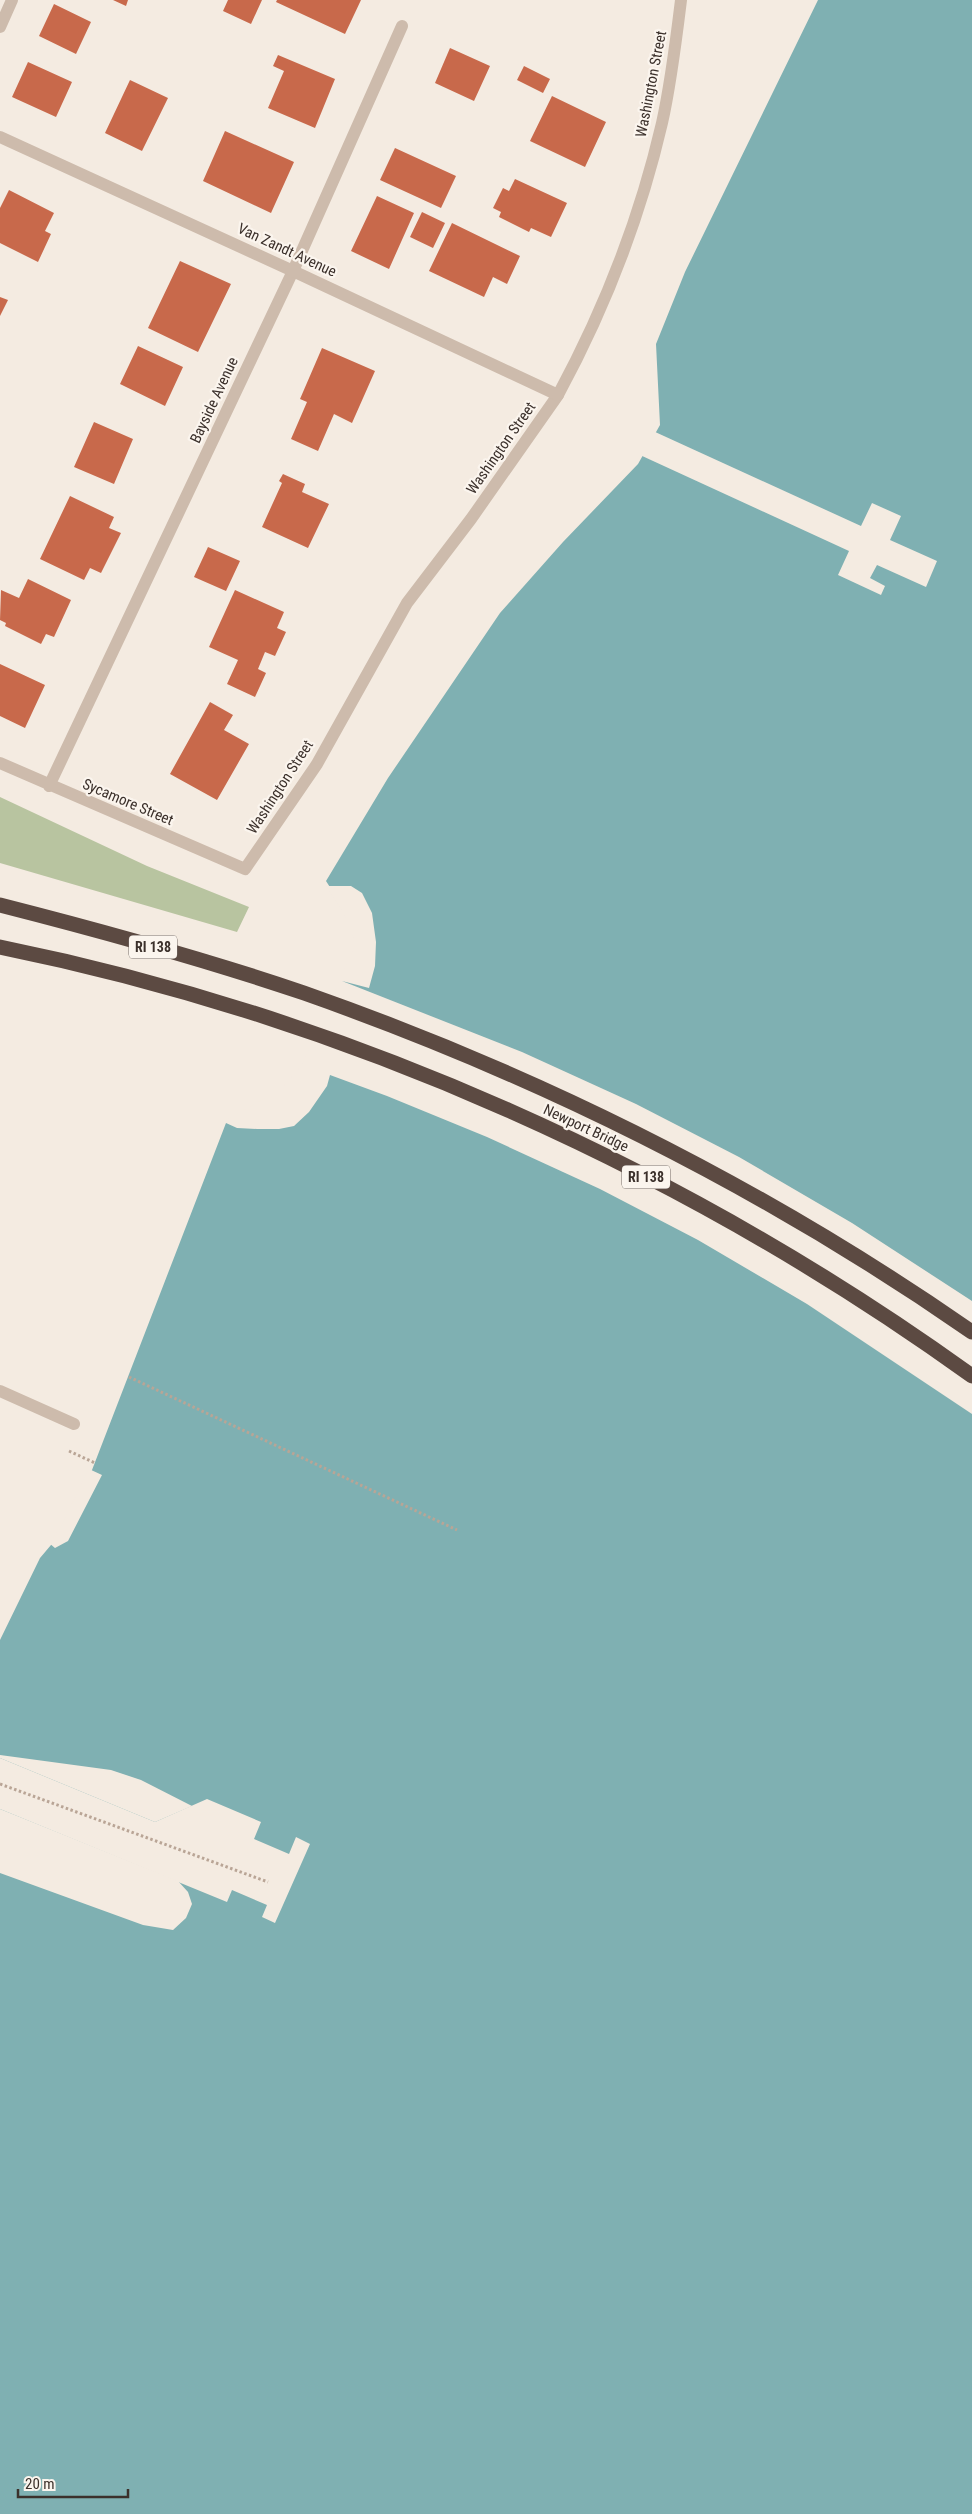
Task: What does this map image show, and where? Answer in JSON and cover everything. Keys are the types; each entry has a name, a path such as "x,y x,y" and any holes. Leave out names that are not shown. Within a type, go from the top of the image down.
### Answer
{"highway":[{"name":"Newport Bridge","path":"0,905 130,940 304,994 503,1072 625,1127 726,1180 831,1240 972,1332"},
{"name":"Newport Bridge","path":"0,947 58,959 191,993 295,1026 502,1108 619,1163 718,1215 824,1277 972,1376"}],"street":[{"path":"0,27 12,0"},
{"name":"Washington Street","path":"245,869 317,764 407,603 471,519 558,396 608,293 631,229 662,124 682,0"},
{"name":"Bayside Avenue","path":"49,786 293,271 402,26"},
{"name":"Van Zandt Avenue","path":"0,137 293,271 558,396"},
{"name":"Sycamore Street","path":"0,763 49,786 245,869"},
{"path":"0,1391 74,1424"}],"path":[{"path":"129,1377 457,1530"},
{"path":"62,1448 95,1463"},
{"path":"0,1784 268,1882"}],"green space":[{"path":"0,797 147,866 249,907 237,932 0,863"}],"water":[{"path":"818,0 972,0 972,2514 0,2514 0,1809 227,1902 232,1890 267,1905 262,1917 275,1923 310,1844 296,1837 289,1854 254,1839 261,1822 207,1799 155,1822 0,1758 0,1640 40,1558 62,1532 92,1470 226,1123 283,1091 304,1067 359,943 344,909 326,881 388,778 500,613 563,542 638,464 660,425 656,344 685,272"}],"pier":[{"path":"653,431 861,526 872,503 901,516 890,540 937,561 926,587 877,565 870,578 885,586 881,595 838,575 849,551 640,455"},
{"path":"326,886 351,886 362,893 372,913 376,942 375,966 369,988 342,981 522,1052 636,1104 739,1157 852,1223 972,1301 972,1414 807,1304 698,1240 600,1189 487,1137 387,1096 330,1075 327,1086 309,1112 294,1126 279,1129 257,1129 237,1128 226,1123 226,1120 281,1089 302,1065 356,943 342,910"},
{"path":"89,1469 102,1475 68,1541 55,1548 49,1543 59,1530"},
{"path":"0,1755 111,1770 141,1780 192,1806 155,1822 0,1758"},
{"path":"0,1809 178,1881 188,1892 192,1904 186,1918 173,1930 143,1925 0,1873"}],"building":[{"path":"113,0 128,0 126,6"},
{"path":"228,0 262,0 251,24 223,11"},
{"path":"277,0 361,0 345,34 276,2"},
{"path":"54,4 91,22 76,54 39,36"},
{"path":"450,48 490,66 474,101 435,83"},
{"path":"278,55 335,79 315,128 268,108 284,71 273,66"},
{"path":"28,62 72,82 56,117 12,97"},
{"path":"524,66 550,79 543,93 517,80"},
{"path":"130,80 168,98 142,151 105,133"},
{"path":"552,96 606,122 585,167 530,141"},
{"path":"225,131 294,162 271,213 203,181"},
{"path":"395,148 456,176 441,208 380,180"},
{"path":"515,179 567,203 551,237 531,228 529,232 499,217 501,212 493,208 503,188 509,191"},
{"path":"9,190 54,213 45,231 51,234 38,262 0,243 0,208"},
{"path":"377,196 414,213 389,269 351,251"},
{"path":"422,212 445,223 433,248 410,237"},
{"path":"452,223 520,256 507,284 493,277 484,297 429,271"},
{"path":"180,261 231,284 198,352 148,328"},
{"path":"0,297 8,300 0,316"},
{"path":"138,346 183,367 165,406 120,384"},
{"path":"322,348 375,371 352,423 334,414 318,451 291,439 307,402 300,399"},
{"path":"94,422 133,439 114,484 74,467"},
{"path":"283,474 305,484 302,492 329,504 308,548 262,527 282,483 279,481"},
{"path":"70,496 114,517 109,528 121,533 101,573 90,568 84,580 40,559"},
{"path":"208,547 240,561 226,591 194,577"},
{"path":"28,579 71,600 54,637 46,634 41,644 5,626 6,623 0,620 1,590 19,598"},
{"path":"235,590 284,612 277,628 286,632 275,656 265,652 258,669 266,673 255,697 227,684 238,660 209,647"},
{"path":"0,664 45,685 25,728 0,716"},
{"path":"210,702 233,715 224,730 249,744 217,800 170,774"}]}
